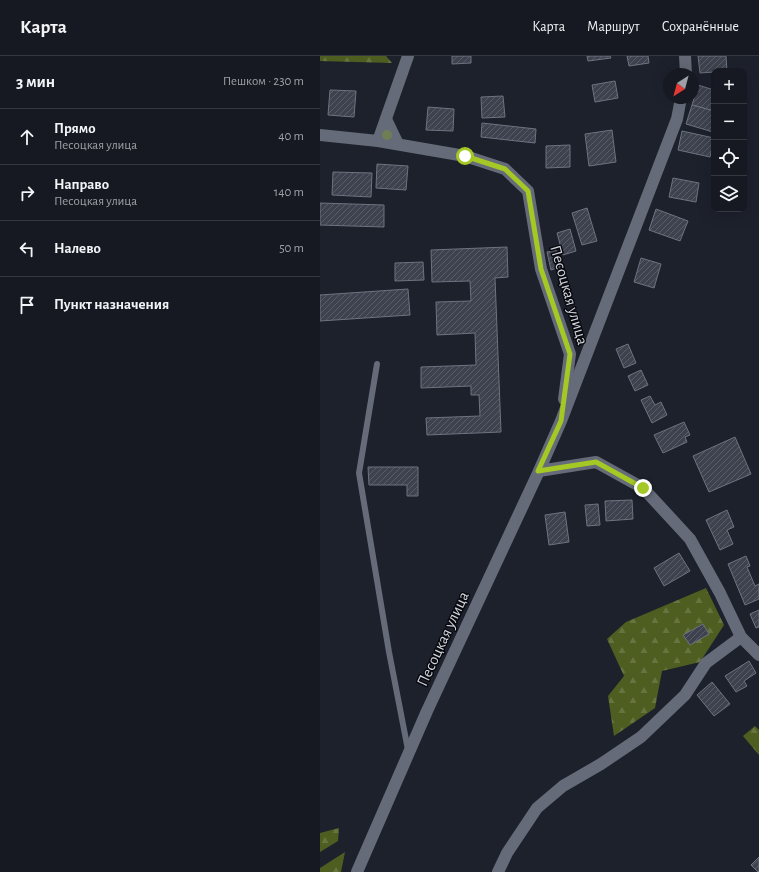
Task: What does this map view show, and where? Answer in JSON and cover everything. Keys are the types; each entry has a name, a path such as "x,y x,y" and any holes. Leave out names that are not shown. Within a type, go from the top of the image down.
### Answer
{"street":[{"path":"378,141 408,56"},
{"path":"685,56 686,68"},
{"name":"Песоцкая улица","path":"357,872 427,711 561,421 677,119 680,104"},
{"path":"386,119 398,144"},
{"name":"Песоцкая улица","path":"320,135 378,141 465,156 505,169 528,191 541,269 570,354 561,421"},
{"path":"538,471 596,462 643,488 690,539 720,593 741,637 759,655"},
{"path":"498,872 507,853 537,808 563,786 601,764 641,737 685,695 706,663 741,637"}],"lane":[{"path":"377,364 360,473 388,652 408,754"}],"green space":[{"path":"320,56 386,56 392,63 320,61"},
{"path":"706,588 724,625 700,662 662,671 655,708 614,736 608,696 624,676 607,639 626,622"},
{"path":"755,726 759,730 759,755 743,736"},
{"path":"339,828 338,841 320,852 320,833"},
{"path":"345,852 341,872 320,872 320,868"}],"building":[{"path":"452,56 471,56 471,63 452,64"},
{"path":"587,56 610,56 611,58 588,61"},
{"path":"627,56 648,56 649,63 629,66"},
{"path":"698,56 726,56 727,68 711,68 711,72 700,73"},
{"path":"615,81 618,98 595,102 592,85"},
{"path":"699,85 711,89 711,110 692,105 699,104"},
{"path":"330,90 356,91 354,117 328,115"},
{"path":"503,96 505,117 482,118 481,97"},
{"path":"692,105 711,110 711,131 686,124"},
{"path":"428,107 454,109 453,131 426,130"},
{"path":"482,123 536,129 535,143 481,137"},
{"path":"612,130 616,162 589,166 585,134"},
{"path":"682,131 711,137 710,157 678,150"},
{"path":"570,145 570,167 546,168 546,146"},
{"path":"377,164 408,166 406,190 376,188"},
{"path":"333,172 372,173 371,197 332,195"},
{"path":"673,178 699,183 696,202 669,197"},
{"path":"320,203 384,205 384,227 320,225"},
{"path":"587,208 597,241 582,245 572,213"},
{"path":"656,209 688,221 680,241 649,230"},
{"path":"570,229 576,251 563,255 557,233"},
{"path":"507,247 508,277 495,278 501,432 427,435 426,418 480,416 479,395 471,395 471,386 421,388 421,367 476,365 475,333 437,335 436,302 471,301 470,281 432,282 431,250"},
{"path":"556,250 560,267 551,270 547,252"},
{"path":"641,258 661,264 654,288 634,282"},
{"path":"423,262 424,280 395,281 395,263"},
{"path":"408,289 410,315 320,321 320,295"},
{"path":"628,344 636,363 624,368 616,349"},
{"path":"641,370 648,385 635,391 628,376"},
{"path":"650,396 655,405 661,402 667,415 652,423 641,400"},
{"path":"684,422 690,435 685,437 687,442 663,453 654,435"},
{"path":"735,437 751,474 709,492 693,456"},
{"path":"368,467 418,467 418,496 407,496 407,485 369,485"},
{"path":"632,500 633,519 606,521 605,501"},
{"path":"598,504 600,525 587,526 585,505"},
{"path":"727,510 734,527 727,530 733,544 720,550 706,520"},
{"path":"565,512 569,542 549,545 545,515"},
{"path":"679,553 690,571 664,586 654,568"},
{"path":"746,556 750,566 747,567 755,586 759,584 759,599 745,605 728,564"},
{"path":"759,610 759,627 756,628 750,614"},
{"path":"703,624 709,634 690,645 683,635"},
{"path":"749,661 756,673 744,681 747,686 736,692 725,676"},
{"path":"712,682 730,704 714,716 697,695"},
{"path":"759,857 759,872 758,872 751,865"}],"route":[{"path":"465,156 505,169 528,191 541,269 570,354 561,421 538,471 596,462 643,488"}]}
